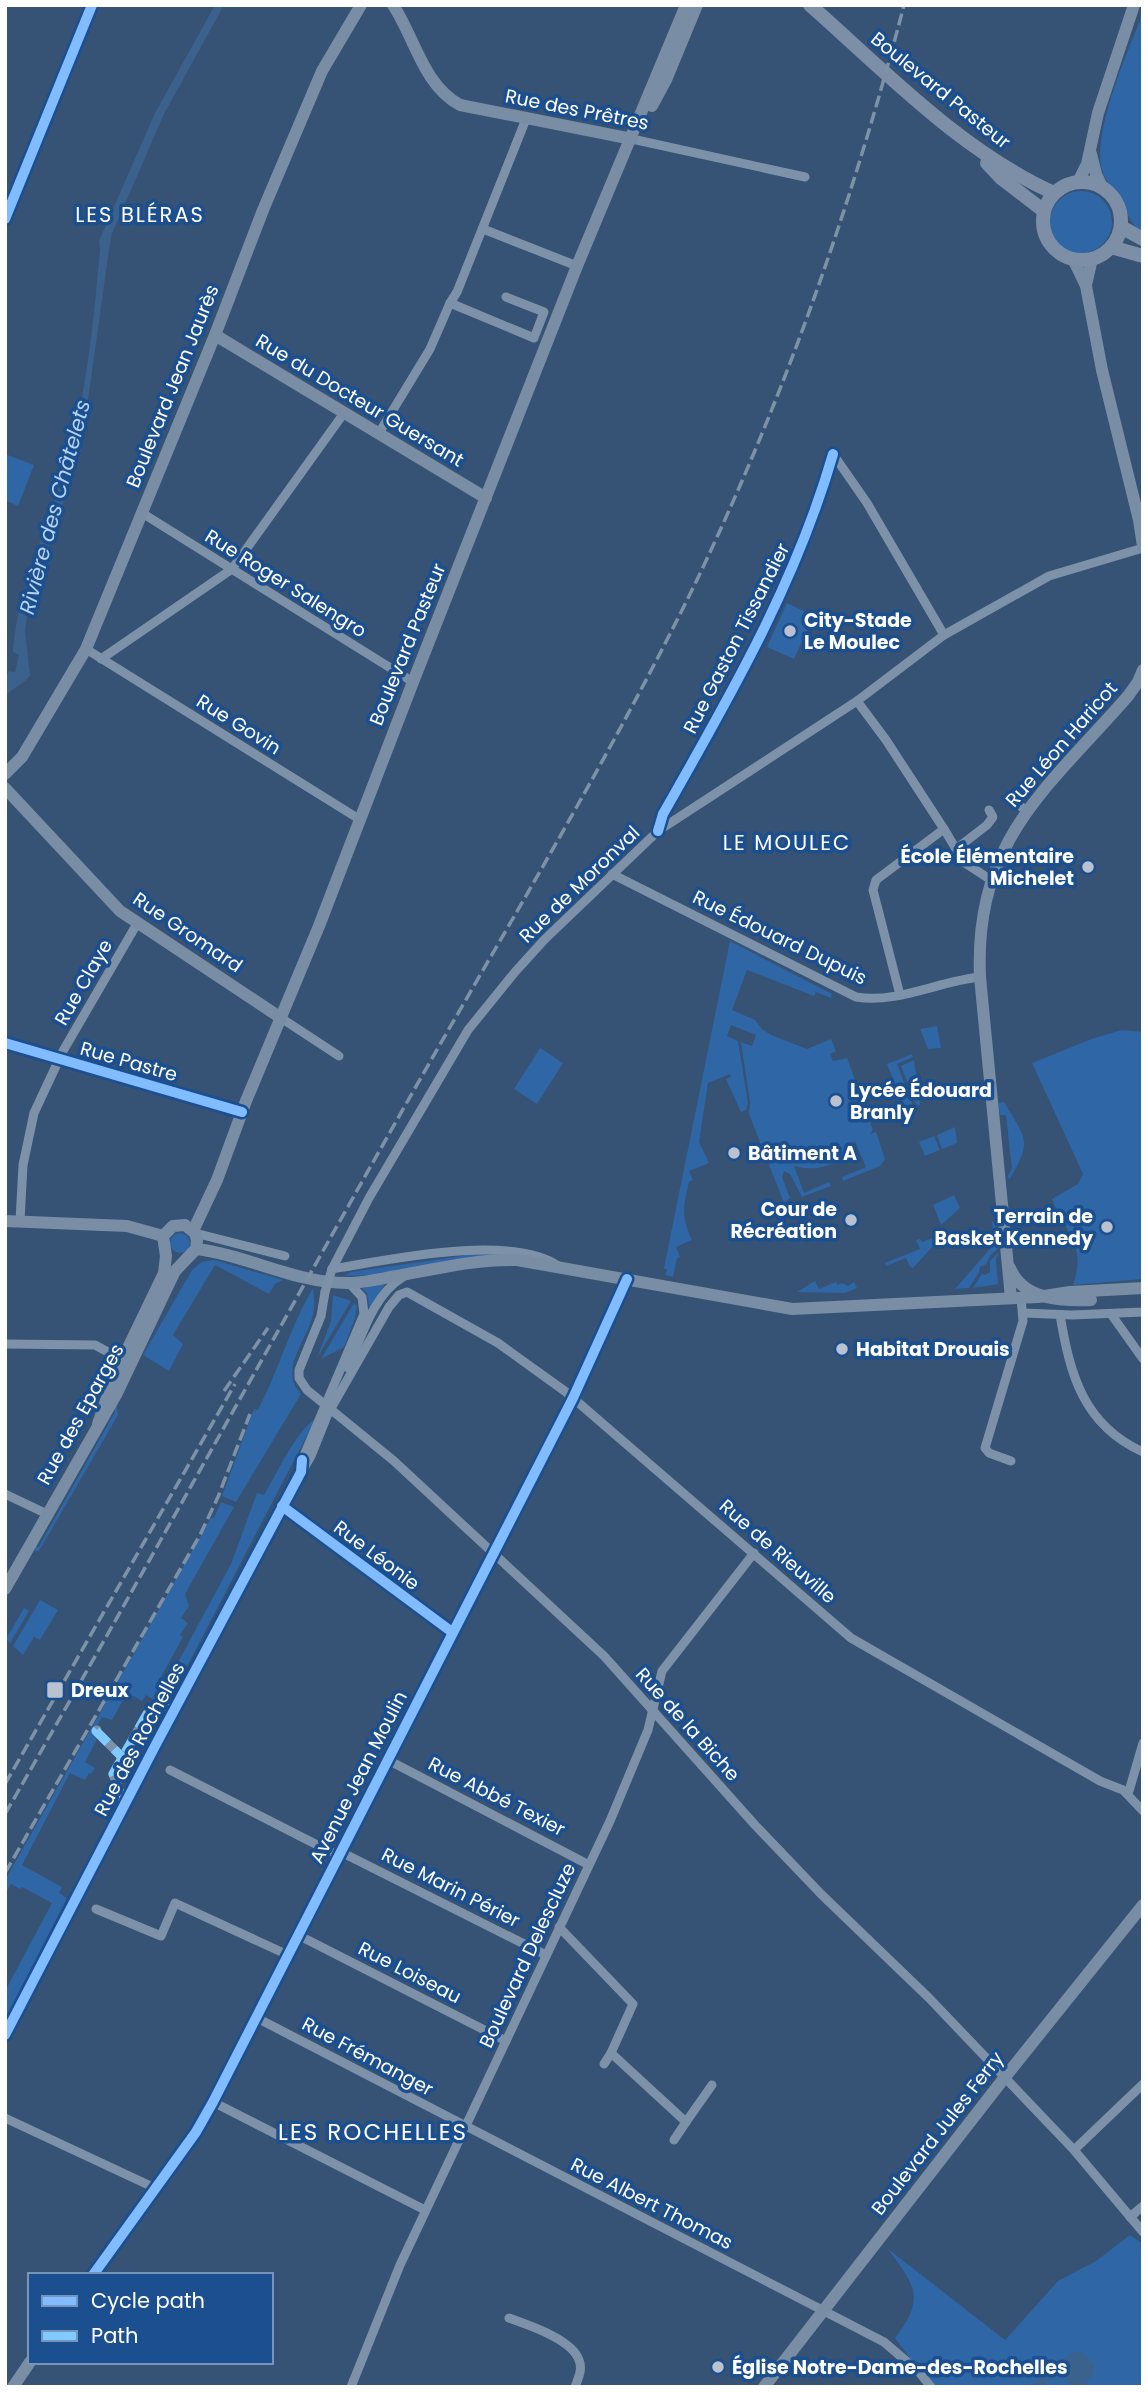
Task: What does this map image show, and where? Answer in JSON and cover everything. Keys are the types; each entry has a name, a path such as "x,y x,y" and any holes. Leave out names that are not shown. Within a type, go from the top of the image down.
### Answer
{"main road":[{"name":"Boulevard Pasteur","path":"810,5 967,142 1026,181 1054,193"},
{"path":"967,142 1001,178 1044,211"},
{"path":"1078,182 1102,187 1118,205 1121,227 1111,247 1092,258 1073,259 1062,254 1045,236 1044,211 1054,193 1078,182"},
{"path":"1121,227 1143,239"},
{"path":"1111,247 1143,256"}],"street":[{"path":"5,219 92,5"},
{"name":"Boulevard Jean Jaurès","path":"5,774 22,757 86,649 322,71 361,5"},
{"name":"Rue des Prêtres","path":"393,5 434,81 450,99 470,108 632,139 806,177"},
{"path":"632,139 686,5"},
{"path":"632,139 666,80 697,5"},
{"path":"1078,182 1087,164 1098,113 1134,5"},
{"path":"379,433 430,349 457,292 526,119"},
{"name":"Boulevard Pasteur","path":"194,1232 319,926 412,682 578,267 632,139"},
{"path":"1091,150 1102,187"},
{"path":"483,229 578,267"},
{"path":"1086,286 1092,258"},
{"path":"1073,259 1086,286 1102,370 1139,520 1143,547"},
{"path":"450,303 534,338 544,312 506,297"},
{"name":"Rue du Docteur Guersant","path":"215,335 486,498"},
{"path":"101,659 232,569 344,413"},
{"path":"832,454 867,503 944,635"},
{"name":"Rue Roger Salengro","path":"142,513 412,682"},
{"name":"Rue de Moronval","path":"328,1408 307,1390 299,1375 321,1316 332,1269 369,1198 468,1030 515,972 658,831 857,701 944,635 1049,576 1143,547"},
{"name":"Rue Govin","path":"86,649 359,819"},
{"name":"Rue Léon Haricot","path":"1016,1298 1008,1261 990,1099 980,977 980,929 991,880 1026,811 1128,696 1142,672"},
{"path":"857,701 886,740 962,861 991,880"},
{"name":"Rue Gromard","path":"5,788 120,911 339,1056"},
{"path":"1011,797 1026,811"},
{"path":"956,849 987,825 993,817 989,810"},
{"path":"900,995 873,890 876,880 944,829"},
{"name":"Rue Édouard Dupuis","path":"612,874 852,996 871,998 900,995 950,981 980,977"},
{"name":"Rue Claye","path":"20,1221 23,1165 34,1113 60,1059 138,922"},
{"name":"Rue Pastre","path":"5,1043 242,1112"},
{"name":"Boulevard Pasteur","path":"180,1225 200,1203 223,1164"},
{"path":"5,1221 127,1226 163,1236"},
{"path":"163,1236 173,1226 180,1225 194,1232 285,1256"},
{"path":"165,1252 173,1258 185,1259 196,1249 194,1232"},
{"path":"5,1344 94,1345 127,1363 166,1265 163,1236"},
{"path":"196,1249 292,1274 349,1283 487,1261 517,1260 792,1309 1041,1297 1070,1292 1143,1288"},
{"path":"332,1269 471,1251 541,1256 560,1266"},
{"name":"Rue des Eparges","path":"6,1590 98,1424 175,1271 185,1259"},
{"path":"1008,1261 1012,1274 1021,1284 1041,1297 1065,1301 1143,1297"},
{"name":"Rue des Rochelles","path":"5,2035 300,1473 302,1460 378,1302 388,1288 407,1275"},
{"name":"Avenue Jean Moulin","path":"94,2273 196,2132 213,2102 338,1853 388,1760 490,1549 573,1398 628,1279"},
{"name":"Rue des Rochelles","path":"328,1408 365,1309 362,1297 349,1283"},
{"name":"Rue des Rochelles","path":"328,1408 389,1307 399,1295 407,1292"},
{"name":"Rue de Rieuville","path":"407,1292 498,1343 573,1398 851,1638 1100,1781 1123,1790 1143,1811"},
{"path":"1041,1297 1042,1307 1055,1314 1073,1375 1088,1406 1108,1430 1143,1452"},
{"path":"1011,1461 988,1453 986,1446 1024,1313 1016,1298"},
{"path":"1024,1313 1143,1312"},
{"path":"1111,1314 1143,1359"},
{"name":"Rue de la Biche","path":"328,1408 361,1432 604,1656 764,1835 929,1998 1074,2150 1143,2232"},
{"path":"5,1494 47,1514"},
{"name":"Rue Léonie","path":"282,1506 452,1632"},
{"name":"Boulevard Delescluze","path":"351,2387 425,2210 615,1810 648,1730 662,1671 702,1624 754,1553"},
{"path":"123,1801 113,1774 151,1707 172,1706"},
{"path":"97,1730 123,1758"},
{"path":"122,1737 136,1745"},
{"path":"1129,1791 1143,1743"},
{"name":"Rue Abbé Texier","path":"388,1760 589,1865"},
{"name":"Rue Marin Périer","path":"170,1770 546,1955"},
{"path":"96,1909 161,1936 176,1903 288,1955"},
{"name":"Boulevard Jules Ferry","path":"764,2387 1004,2077 1143,1905"},
{"path":"559,1927 633,2004 604,2064"},
{"name":"Rue Loiseau","path":"298,1935 506,2040"},
{"name":"Rue Frémanger","path":"255,2017 465,2126"},
{"path":"611,2053 686,2122"},
{"path":"1074,2150 1143,2084"},
{"path":"674,2140 712,2085"},
{"path":"213,2102 425,2210"},
{"path":"5,2118 155,2188"},
{"name":"Rue Albert Thomas","path":"465,2126 884,2342 919,2372 931,2387"},
{"path":"1130,2217 1143,2206"},
{"path":"509,2318 534,2327 575,2352 580,2362 580,2374 575,2387"},
{"path":"13,2387 29,2364"}],"shaded area":[{"path":"1143,13 1143,231 1132,222 1122,201 1106,179 1100,154 1113,91"},
{"path":"1081,191 1103,200 1112,222 1103,244 1081,253 1059,244 1050,222 1059,200"},
{"path":"5,454 34,465 18,506 5,500"},
{"name":"City-Stade Le Moulec","path":"787,603 814,616 794,659 767,647"},
{"path":"730,941 832,994 831,998 816,992 814,996 747,970 732,1010 755,1020 771,1035 807,1049 831,1039 836,1051 830,1054 833,1061 847,1058 873,1130 870,1134 876,1132 885,1159 880,1166 843,1181 842,1177 866,1167 855,1141 844,1156 829,1165 812,1168 794,1166 804,1193 829,1182 831,1186 802,1197 790,1174 784,1171 782,1177 790,1198 784,1203 749,1114 750,1102 741,1042 752,1046 756,1035 731,1025 727,1036 738,1041 748,1103 746,1110 741,1112 745,1121 726,1079 731,1077 730,1074 708,1083 699,1142 709,1163 689,1171 693,1180 689,1182 684,1211 692,1240 676,1247 680,1257 677,1258 673,1277 665,1275 667,1270 664,1268"},
{"path":"937,1026 941,1048 928,1049 920,1029"},
{"path":"1122,1030 1143,1032 1143,1279 1073,1285 1077,1271 1076,1249 1052,1199 1078,1184 1083,1174 1032,1063 1094,1038"},
{"path":"540,1048 563,1063 537,1104 514,1089"},
{"path":"912,1054 913,1057 897,1064 914,1108 906,1111 887,1064"},
{"path":"914,1060 920,1105 917,1106 901,1066"},
{"path":"1004,1102 1024,1140 1021,1157 1009,1180 1008,1175 1012,1169 1006,1115 1000,1115 998,1103"},
{"path":"955,1127 957,1143 942,1149 937,1135"},
{"path":"934,1136 940,1150 925,1156 919,1142"},
{"path":"954,1195 960,1208 941,1225 933,1205"},
{"path":"992,1221 996,1224 998,1248 986,1264 980,1267 969,1288 955,1289 995,1243"},
{"path":"180,1233 187,1236 190,1243 187,1250 180,1253 173,1250 170,1243 173,1236"},
{"path":"944,1234 913,1268 906,1258 886,1266 885,1263 920,1249 916,1240 920,1239 922,1242"},
{"path":"999,1252 996,1259 998,1284 973,1288 982,1274 990,1272 990,1261"},
{"path":"475,1254 502,1254 373,1275 344,1276 351,1272"},
{"path":"214,1260 283,1280 275,1284 269,1294 215,1265 173,1335 183,1344 169,1371 143,1355 192,1270 202,1262"},
{"path":"815,1281 819,1289 836,1282 838,1285 842,1283 848,1286 854,1282 857,1288 845,1293 797,1292"},
{"path":"385,1284 370,1310 367,1293 362,1288"},
{"path":"313,1288 314,1307 311,1321 297,1353 292,1374 301,1394 236,1502 222,1496 254,1409 258,1410"},
{"path":"333,1295 351,1301 317,1358 331,1321"},
{"path":"354,1303 357,1306 355,1318 344,1347 321,1359"},
{"path":"116,1401 118,1415 39,1551 35,1551 115,1412 113,1407"},
{"path":"316,1418 168,1703 156,1696 154,1700 146,1695 142,1701 127,1693 112,1720 102,1717 93,1733 97,1739 85,1762 95,1768 85,1780 70,1773 22,1865 62,1887 59,1893 67,1898 5,2020 5,1991 52,1903 11,1884 5,1893 5,1880 221,1502 234,1507 185,1594 189,1606 181,1618 188,1623 156,1686 163,1690 231,1564 257,1493 264,1495 294,1443"},
{"path":"40,1600 58,1610 40,1640 34,1637 23,1655 13,1646"},
{"path":"24,1608 29,1611 10,1643 6,1639"},
{"path":"1130,2235 1143,2244 1143,2387 931,2387 895,2338 905,2324 914,2302 910,2283 888,2249 1005,2340 1058,2281 1096,2261"}],"water":[{"name":"Rivière des Châtelets","path":"215,5 224,5 164,114 111,236 81,450 27,616 25,631 30,675 5,698 5,677 9,671 15,672 19,655 13,652 13,649 20,605 65,469 79,412 93,320 99,241 155,113"},
{"path":"1073,2352 1084,2353 1094,2365 1093,2376 1081,2387 1070,2387 1060,2371 1041,2387 1030,2387"}],"railway":[{"path":"5,1814 590,784 693,588 757,447 813,302 862,154 904,5"},
{"path":"224,1391 268,1328"},
{"path":"5,1784 235,1384"},
{"path":"5,1873 200,1535 218,1497 250,1414"}],"marked path":[{"path":"123,1801 113,1774 151,1707 172,1706"},
{"path":"97,1730 123,1758"}],"cycle path":[{"path":"5,219 92,5"},
{"name":"Rue Gaston Tissandier","path":"658,831 663,814 736,683 780,594 818,502 833,454"},
{"path":"5,1043 242,1112"},
{"path":"94,2273 196,2132 213,2102 573,1398 627,1279"},
{"path":"5,2035 301,1472 302,1460"},
{"path":"282,1506 452,1632"}],"place":[{"name":"City-Stade Le Moulec","path":"790,631"},
{"name":"École Élémentaire Michelet","path":"1088,867"},
{"name":"Lycée Édouard Branly","path":"836,1101"},
{"name":"Bâtiment A","path":"734,1153"},
{"name":"Cour de Récréation","path":"851,1220"},
{"name":"Terrain de Basket Kennedy","path":"1107,1227"},
{"name":"Habitat Drouais","path":"842,1349"},
{"name":"Dreux","path":"55,1690"},
{"name":"Église Notre-Dame-des-Rochelles","path":"718,2367"}],"district":[{"name":"LES BLÉRAS","path":"140,215"},
{"name":"LE MOULEC","path":"787,843"},
{"name":"LES ROCHELLES","path":"373,2132"}]}
